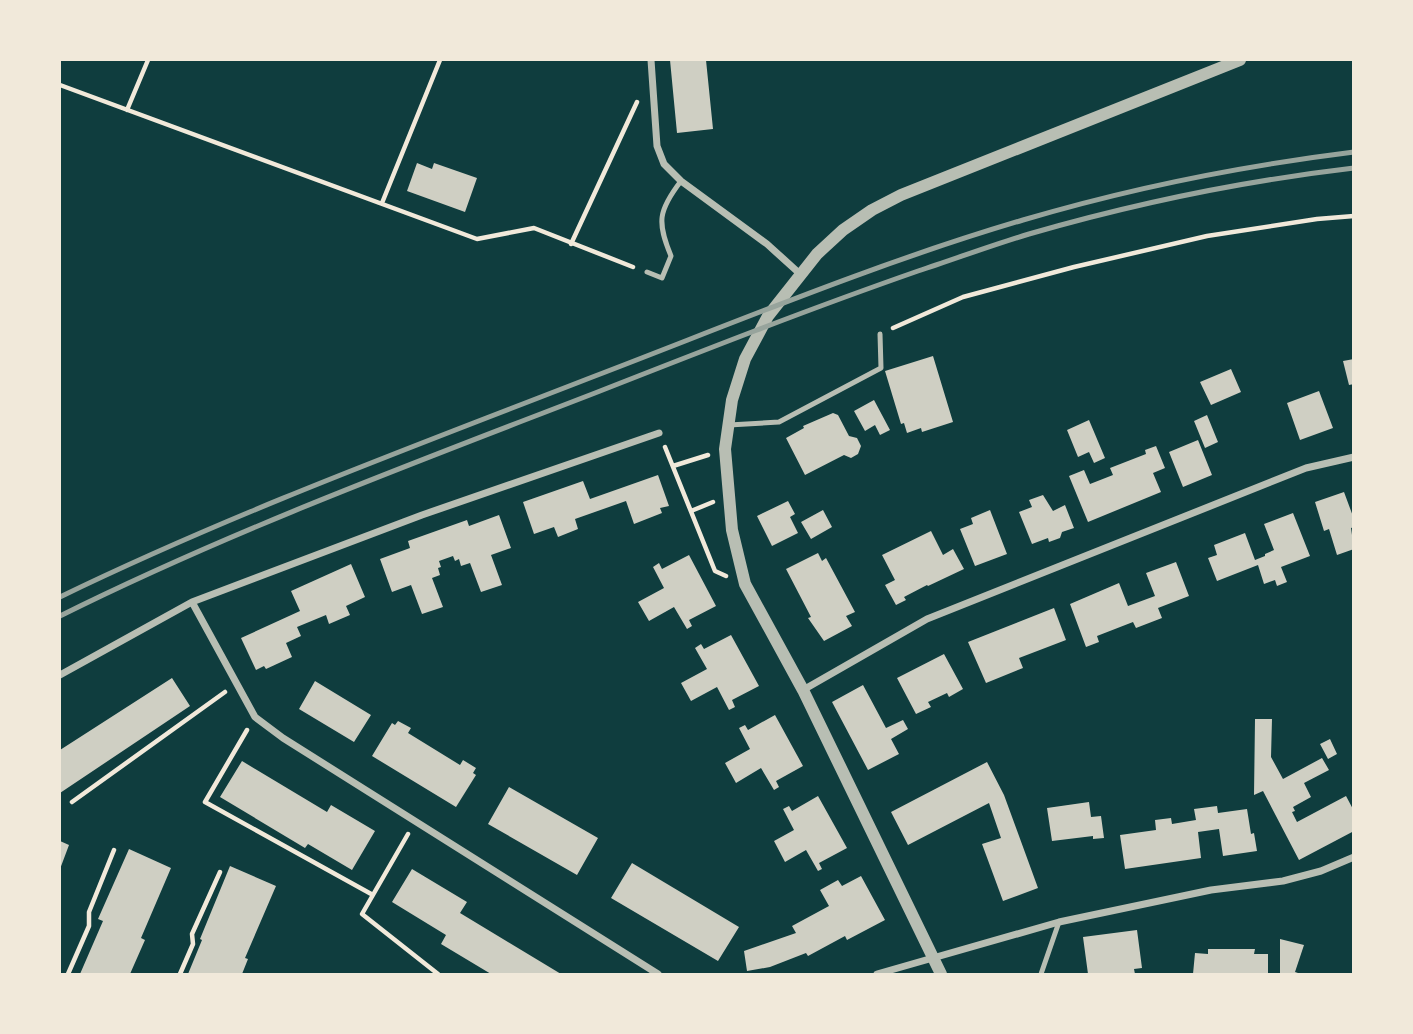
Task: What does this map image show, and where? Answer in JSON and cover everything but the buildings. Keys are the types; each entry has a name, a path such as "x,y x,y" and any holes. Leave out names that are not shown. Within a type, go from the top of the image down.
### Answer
{"street":[{"path":"651,60 657,146 664,164 681,181 767,244 799,274"},
{"path":"941,975 803,690 745,584 732,530 725,449 732,400 745,359 768,316 799,274 843,230 872,210 901,195 1240,60"},
{"path":"60,675 192,602 422,515 659,433"},
{"path":"803,690 927,619 1306,468 1353,457"},
{"path":"192,602 255,717 283,738 658,975"},
{"path":"877,975 1059,922 1211,890 1283,881 1321,871 1353,857"}],"lane":[{"path":"647,272 662,278 671,256 660,231 665,203 681,181"},
{"path":"729,425 779,422 881,368 880,334"},
{"path":"1041,975 1059,922"}],"path":[{"path":"128,110 148,60"},
{"path":"382,203 440,60"},
{"path":"60,85 477,239 534,228 647,272"},
{"path":"571,244 638,99"},
{"path":"880,334 962,297 1074,267 1207,236 1353,216"},
{"path":"659,433 715,571 745,584"},
{"path":"673,466 725,449"},
{"path":"72,802 236,684"},
{"path":"255,717 205,802 373,895"},
{"path":"416,821 362,914 438,975"},
{"path":"68,975 89,926 89,912 114,850"},
{"path":"180,975 193,944 192,934 220,873"}],"railway":[{"path":"60,597 191,537 325,481 754,314 914,255 1064,208 1145,188 1228,171 1354,152"},
{"path":"60,616 191,555 324,498 756,330 918,271 1029,234 1109,212 1231,186 1354,168"}]}
